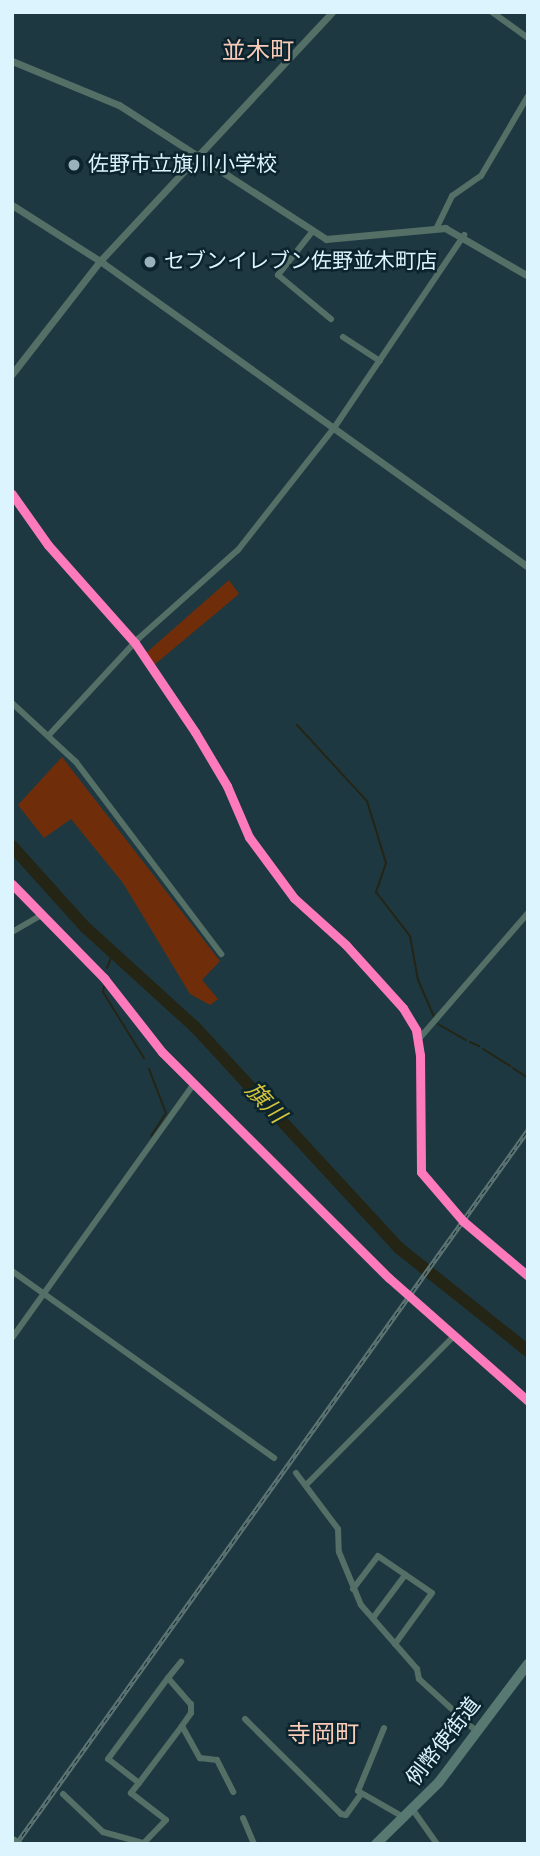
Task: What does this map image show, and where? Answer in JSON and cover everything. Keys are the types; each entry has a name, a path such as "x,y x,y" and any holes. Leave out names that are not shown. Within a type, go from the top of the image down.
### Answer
{"main road":[{"name":"例幣使街道","path":"413,1810 528,1664"},
{"path":"376,1844 413,1810"},
{"path":"12,1840 18,1844"}],"street":[{"path":"12,374 100,261 332,12"},
{"path":"492,12 528,38"},
{"path":"12,61 119,105 199,154 313,232 334,240 436,229 464,235 528,276"},
{"path":"436,229 452,196 481,176 528,96"},
{"path":"12,205 100,261 528,567"},
{"path":"313,232 278,275 331,319"},
{"path":"49,736 135,643 235,553 334,428 464,235"},
{"path":"343,337 380,361"},
{"path":"12,494 48,545 135,643 195,732 227,786 249,837 294,898 397,999 418,1040 417,1148 424,1179 463,1222 528,1276"},
{"path":"12,703 49,736 104,796 220,954"},
{"path":"12,884 104,978 162,1052 389,1278 528,1401"},
{"path":"418,1040 528,913"},
{"path":"12,932 43,915"},
{"path":"12,1338 194,1084"},
{"path":"12,1271 274,1458"},
{"path":"306,1485 454,1336"},
{"path":"296,1473 338,1529 340,1552 353,1589 373,1618 419,1679 477,1732"},
{"path":"353,1589 378,1556 432,1593 395,1644"},
{"path":"373,1618 405,1575"},
{"path":"139,1783 108,1759 181,1662"},
{"path":"63,1794 103,1832 146,1843 166,1820 131,1793 191,1713 191,1704 169,1678"},
{"path":"245,1719 341,1814 346,1815 360,1796"},
{"path":"181,1726 200,1758 217,1760 233,1792"},
{"path":"384,1728 358,1788 360,1796 405,1818"},
{"name":"例幣使街道","path":"413,1810 437,1844"},
{"path":"243,1818 254,1844"}],"shaded area":[{"path":"229,580 239,594 154,665 146,653"},
{"path":"62,757 220,961 202,980 218,999 210,1005 190,994 123,883 71,819 44,838 18,805"}],"waterway":[{"path":"297,725 367,801 386,863 376,892 410,936 418,980 434,1017"},
{"name":"旗川","path":"12,846 85,927 195,1027 399,1248 528,1351"},
{"path":"107,968 113,952"},
{"path":"104,986 103,992 144,1058"},
{"path":"438,1024 466,1040"},
{"path":"470,1042 479,1046"},
{"path":"483,1049 510,1066"},
{"path":"513,1068 528,1078"},
{"path":"149,1069 166,1113 151,1136"}],"railway":[{"path":"16,1844 528,1130"}],"cycle path":[{"path":"12,494 48,545 135,643 195,732 227,786 249,837 294,898 346,945 403,1008 416,1030 420,1055 421,1172 463,1221 528,1276"},
{"path":"12,884 104,978 162,1052 389,1278 528,1401"}],"place":[{"name":"佐野市立旗川小学校","path":"74,165"},
{"name":"セブンイレブン佐野並木町店","path":"150,262"}],"district":[{"name":"並木町","path":"258,52"},
{"name":"寺岡町","path":"323,1735"}]}
